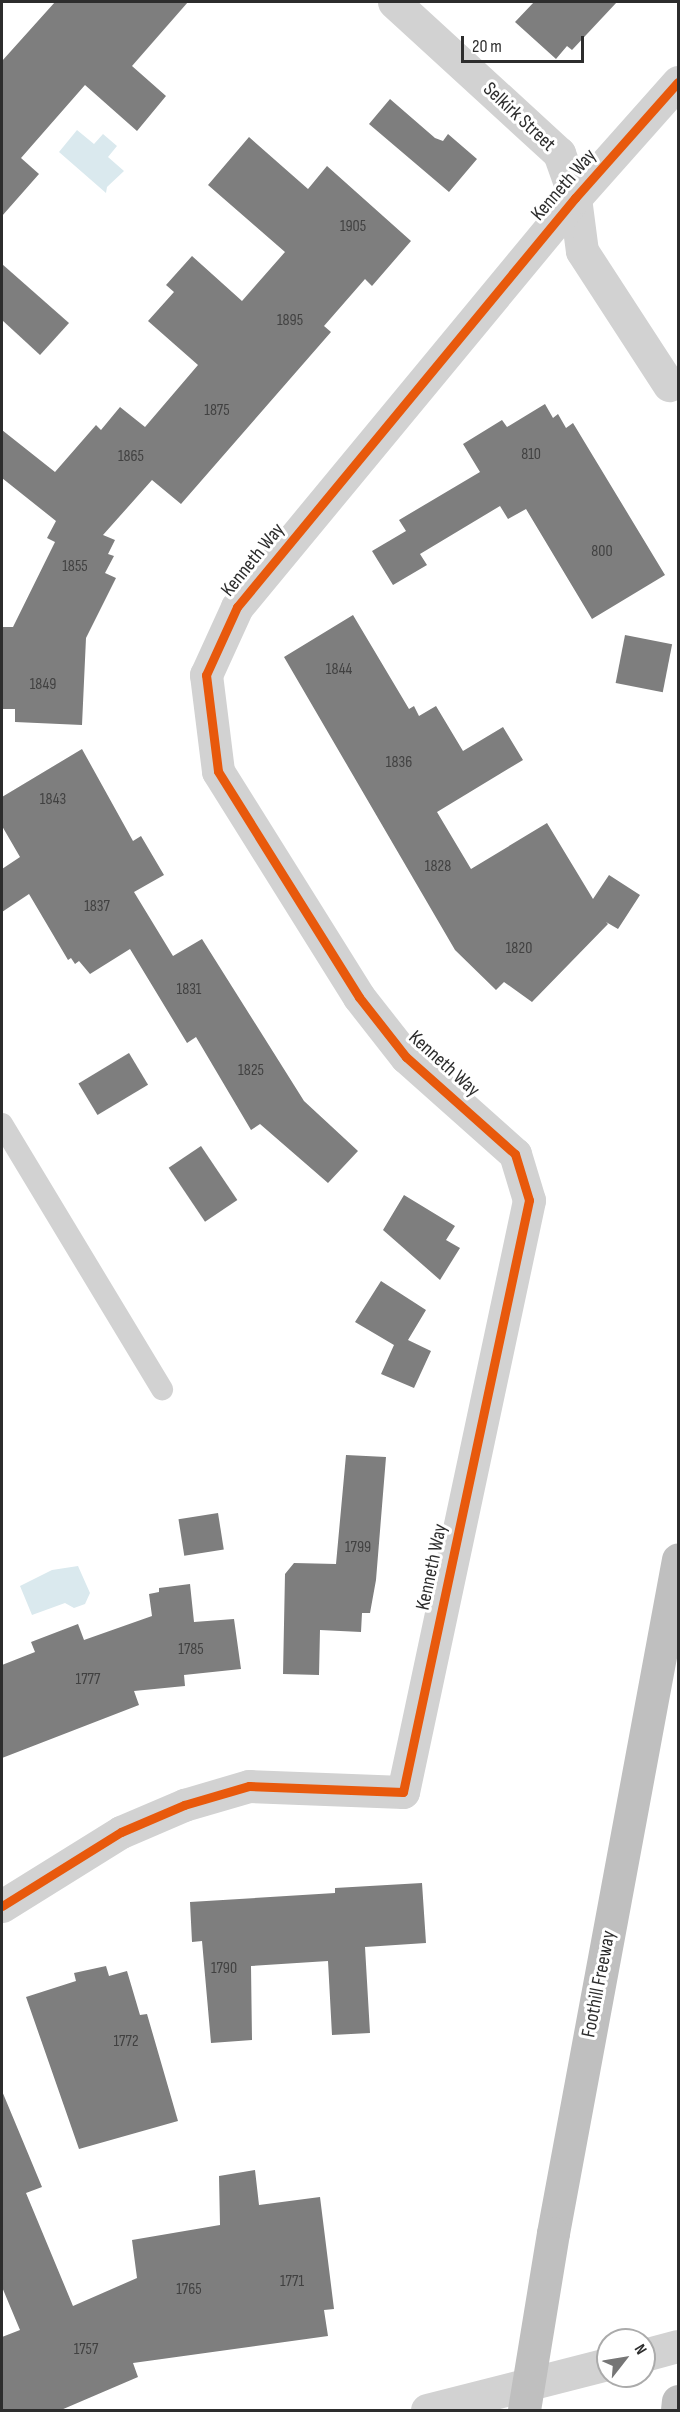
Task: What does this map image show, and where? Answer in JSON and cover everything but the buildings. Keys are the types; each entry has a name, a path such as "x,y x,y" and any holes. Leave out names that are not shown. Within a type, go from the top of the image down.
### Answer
{"highway":[{"name":"Foothill Freeway","path":"524,2410 553,2233 678,1559"},
{"path":"677,2410 678,2401"}],"street":[{"name":"Selkirk Street","path":"394,2 559,153 574,198 582,251 669,385"},
{"name":"Kenneth Way","path":"2,1906 121,1832 184,1805 249,1786 403,1792 529,1200 515,1154 406,1057 359,997 218,771 206,675 237,607 574,198 678,82"},
{"path":"656,2352 678,2346"},
{"path":"427,2410 596,2367"}],"lane":[{"path":"2,1124 162,1389"}],"shaded area":[{"path":"77,130 94,144 103,134 117,146 108,157 124,171 107,187 106,193 59,152"},
{"path":"78,1566 90,1593 85,1604 74,1608 65,1603 32,1615 20,1586 52,1570"}],"cycle path":[{"path":"2,1906 121,1832 184,1805 249,1786 403,1792 529,1200 515,1154 406,1057 359,997 218,771 206,675 237,607 575,198 678,82"}]}
